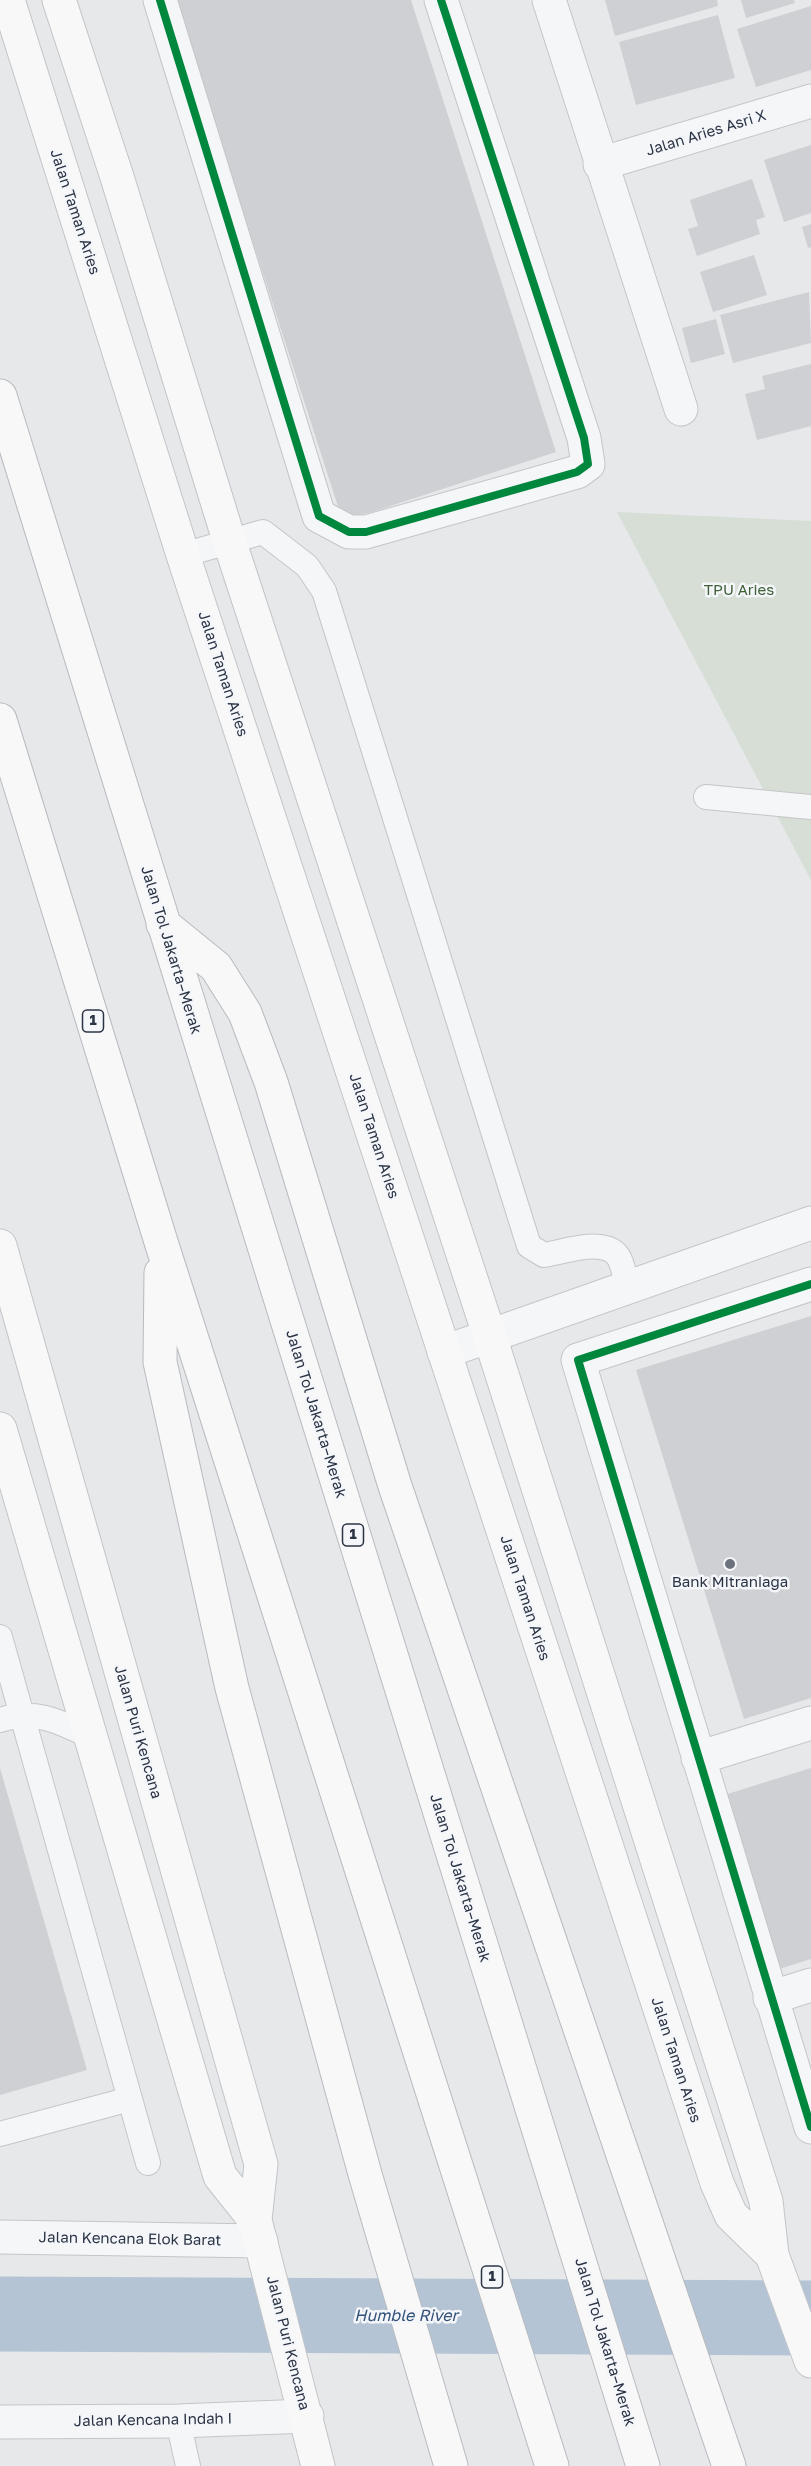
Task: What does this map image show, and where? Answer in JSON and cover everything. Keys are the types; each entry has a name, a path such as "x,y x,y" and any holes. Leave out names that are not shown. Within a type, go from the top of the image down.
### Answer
{"main road":[{"name":"Jalan Taman Aries","path":"8,0 183,555 717,2183 731,2215 777,2267"},
{"name":"Jalan Taman Aries","path":"59,0 121,189 229,540 490,1337 766,2201 777,2267 811,2361"},
{"name":"Jalan Tol Jakarta–Merak","path":"0,396 643,2466"},
{"name":"1","path":"0,720 162,1245 552,2466"},
{"path":"164,924 216,967 245,1013 271,1082 395,1486 609,2120 729,2466"},
{"path":"162,1245 160,1362 232,1688 365,2174 452,2466"},
{"name":"Jalan Puri Kencana","path":"0,1246 261,2164 261,2241 318,2466"},
{"name":"Jalan Puri Kencana","path":"0,1429 220,2176 261,2241"}],"street":[{"path":"160,0 319,516 349,532 366,532 577,472 588,464 584,438 441,0"},
{"path":"549,0 600,164 681,409"},
{"name":"Jalan Aries Asri X","path":"600,164 811,101"},
{"path":"444,1352 811,1222"},
{"path":"578,1360 811,1284"},
{"path":"560,1312 578,1360 811,2127"},
{"path":"698,1758 811,1723"},
{"path":"770,1998 811,1985"},
{"name":"Jalan Kencana Elok Barat","path":"0,2237 261,2241"},
{"name":"Jalan Kencana Indah I","path":"0,2422 178,2421 306,2416"}],"lane":[{"path":"183,555 229,540 264,532 306,566 324,591 529,1246 544,1255 594,1246 607,1249 620,1258 628,1288"},
{"path":"706,797 811,807"},
{"path":"0,1637 11,1717 148,2163"},
{"path":"11,1717 52,1719 90,1736"},
{"path":"0,2134 129,2099"},
{"path":"178,2421 188,2466"}],"green space":[{"name":"TPU Aries","path":"617,512 811,521 811,880"}],"building":[{"path":"175,0 411,0 556,452 372,512 342,519"},
{"path":"605,0 717,0 718,6 615,36"},
{"path":"741,0 794,0 795,3 746,18"},
{"path":"811,6 811,70 756,87 737,29"},
{"path":"718,15 735,78 636,105 619,42"},
{"path":"811,145 811,213 784,222 764,160"},
{"path":"752,179 765,217 756,220 760,234 697,256 688,229 698,226 690,200"},
{"path":"811,224 811,247 808,248 802,227"},
{"path":"754,255 767,295 713,312 700,272"},
{"path":"809,292 811,343 733,363 720,315"},
{"path":"716,319 725,354 691,363 682,328"},
{"path":"811,364 811,426 757,440 745,394 765,389 762,376"},
{"path":"811,1316 811,1698 744,1719 636,1370"},
{"path":"0,1768 87,2070 0,2095"},
{"path":"811,1768 811,1959 776,1970 721,1796"}],"waterway":[{"name":"Humble River","path":"0,2314 811,2318"}],"cycle path":[{"path":"160,0 319,516 349,532 366,532 577,472 588,464 584,438 441,0"},
{"path":"811,1284 578,1360 811,2127"}],"place":[{"name":"Bank Mitraniaga","path":"730,1564"}]}
